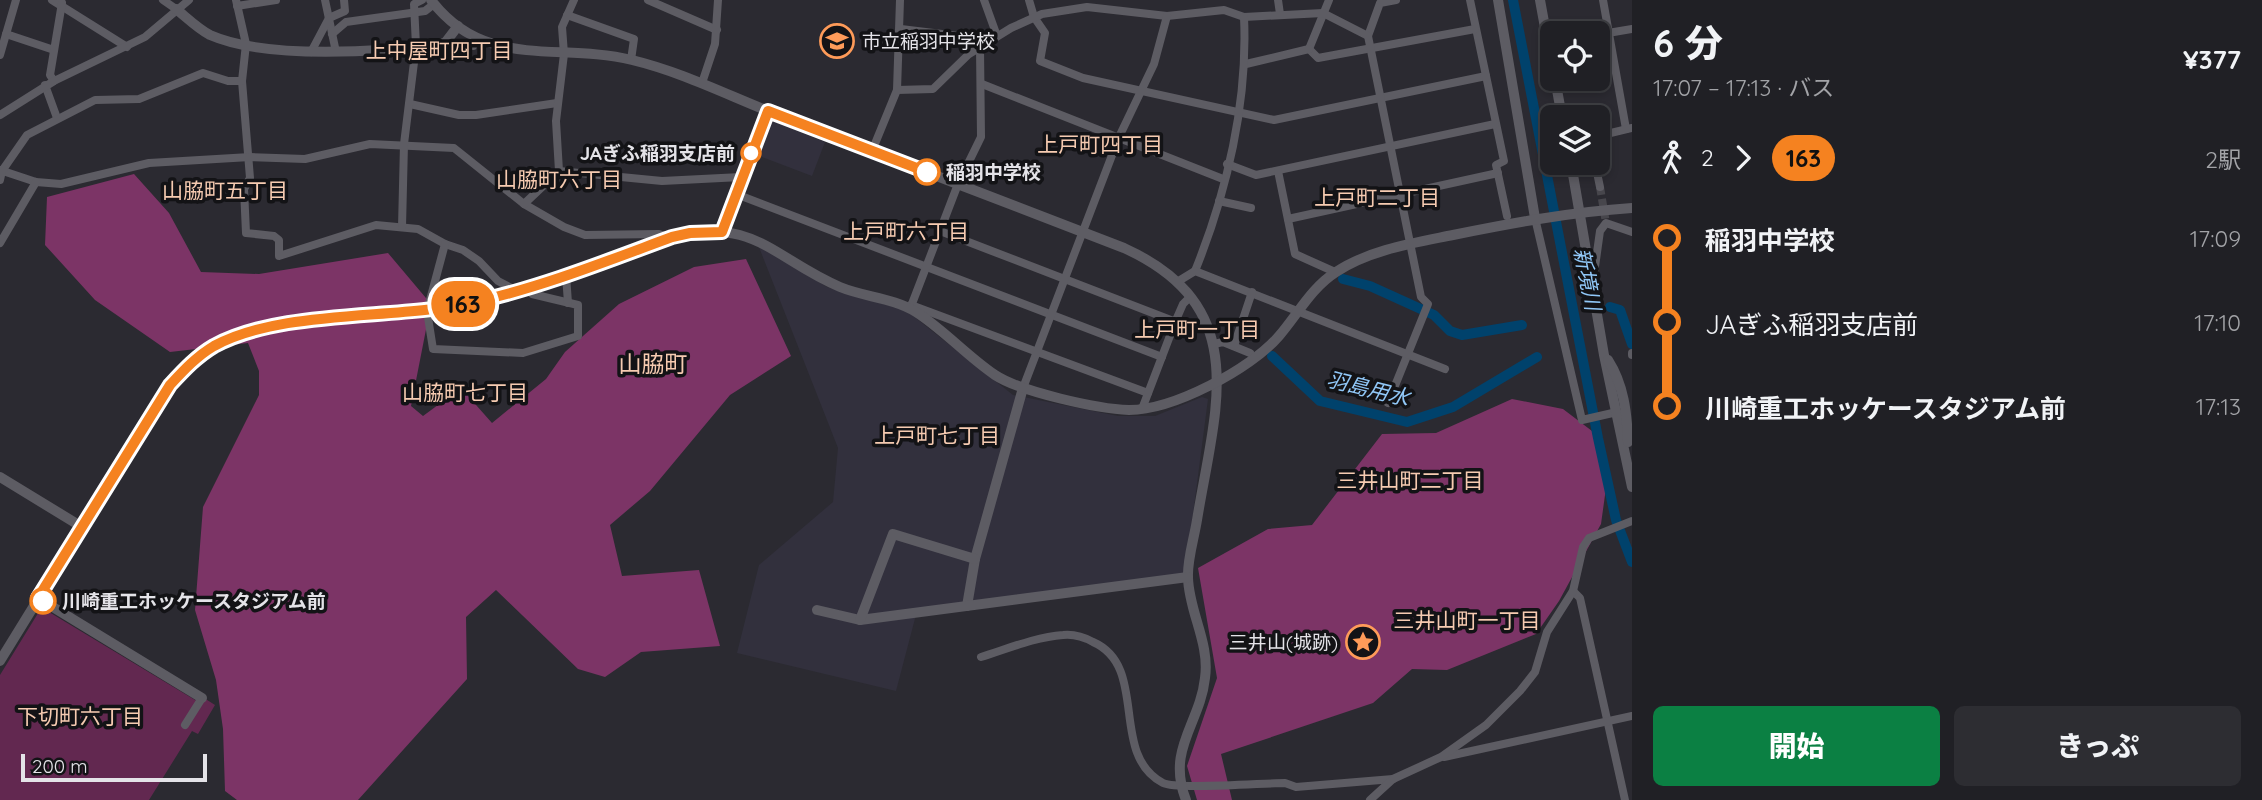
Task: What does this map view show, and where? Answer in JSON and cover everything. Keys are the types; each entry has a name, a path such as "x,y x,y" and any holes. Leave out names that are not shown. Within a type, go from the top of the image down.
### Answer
{"street":[{"path":"0,55 16,0"},
{"path":"52,0 62,2 127,47"},
{"path":"163,0 209,34 246,44 311,52 444,43 473,46"},
{"path":"0,115 46,85 153,32 189,0"},
{"path":"276,0 237,3 246,44 242,81 250,157 250,178 244,189 246,233 274,236 279,240 279,256 376,225 418,229 445,244 463,250 479,261 498,281 517,291"},
{"path":"325,0 335,52"},
{"path":"311,52 330,18 345,11 344,0"},
{"path":"402,227 404,144 416,46 414,5 422,0"},
{"path":"559,172 556,103 564,54 562,27 574,0"},
{"path":"649,0 717,30"},
{"path":"702,83 717,30 718,0"},
{"path":"872,151 897,90 900,0"},
{"path":"984,0 994,38"},
{"path":"1029,0 1034,17 1045,33 1040,61 1083,79 1274,120 1486,76"},
{"path":"1106,9 1108,0"},
{"path":"1278,0 1280,14"},
{"path":"1309,49 1329,0"},
{"path":"1388,403 1428,304 1421,297 1368,37 1380,3 1395,0"},
{"path":"1470,0 1504,160 1496,165 1507,216"},
{"path":"1498,0 1535,218 1582,420 1617,412"},
{"path":"1540,0 1544,21"},
{"path":"1603,0 1606,21"},
{"path":"54,81 50,75 62,2"},
{"path":"332,34 346,22 425,11 432,2 458,26 501,47 631,60 702,83 1146,258 1177,282 1190,297 1206,324 1214,344 1219,380 1188,577 1207,661 1202,691 1180,755 1180,784 1186,800"},
{"path":"897,90 933,89 994,38 1034,17 1087,7 1167,16 1224,10 1244,17 1323,13 1368,37"},
{"path":"568,15 634,39 631,60"},
{"path":"967,606 975,559 1023,388 1119,136 1138,92 1154,64 1167,16"},
{"path":"1177,282 1195,271 1215,222 1246,64 1244,17"},
{"path":"444,43 458,26"},
{"path":"901,29 994,38"},
{"path":"1309,49 1318,58 1475,29"},
{"path":"1610,33 1632,29"},
{"path":"6,34 54,50"},
{"path":"1610,42 1629,128 1610,133"},
{"path":"911,307 958,184 981,137 982,84 979,48"},
{"path":"1246,64 1309,49"},
{"path":"242,81 228,81 203,73 139,99 95,100 26,135 1,174 36,182 61,184 149,163 250,157 304,159 370,144 454,148 548,220 585,235 659,234 672,237"},
{"path":"982,84 1223,179"},
{"path":"46,85 57,117"},
{"path":"410,104 459,115 476,115 556,103"},
{"path":"722,232 768,111"},
{"path":"1227,164 1256,175 1495,124"},
{"path":"1278,171 1295,254 1335,272"},
{"path":"524,204 559,172 662,181 741,177"},
{"path":"1288,219 1498,173"},
{"path":"1573,175 1604,355 1632,487"},
{"path":"1598,175 1600,187"},
{"path":"0,243 36,182"},
{"path":"736,194 1162,357"},
{"path":"1219,201 1251,208"},
{"path":"911,307 995,375 1023,388 1112,408 1142,409 1246,367 1262,354 1297,311 1335,272 1364,257 1410,244 1535,218 1632,208"},
{"path":"1592,288 1600,232 1606,223 1632,232"},
{"path":"940,231 1176,321 1197,328 1206,324"},
{"path":"0,661 170,385 193,361 214,347 264,328 427,311 528,288 672,237 690,233 722,232 755,239 838,286 911,307 1148,393"},
{"path":"445,244 427,311 432,349 523,353 578,336 578,305 533,294 528,288"},
{"path":"1195,271 1446,369"},
{"path":"566,275 568,303"},
{"path":"1234,346 1252,292"},
{"path":"1142,409 1183,304 1190,297"},
{"path":"1214,344 1223,342 1250,353"},
{"path":"1604,355 1616,373 1628,401 1629,448 1626,456"},
{"path":"0,477 82,527"},
{"path":"1370,800 1393,779 1441,757 1486,725 1520,691 1535,672 1547,632 1573,591 1583,547 1589,538 1632,521"},
{"path":"860,620 893,534 975,559"},
{"path":"817,610 860,620 1188,577"},
{"path":"1573,591 1580,598 1625,800"},
{"path":"38,598 202,698 185,725"},
{"path":"981,657 1062,635 1098,644 1121,670 1130,726 1141,759 1163,783 1285,783 1296,787 1393,779"},
{"path":"1441,757 1632,716"}],"shaded area":[{"path":"768,119 825,142 812,176 754,154"},
{"path":"134,174 169,213 201,272 259,274 388,253 431,304 411,406 423,416 461,388 492,423 546,379 565,352 619,304 694,267 746,259 791,356 730,395 650,491 610,525 622,576 699,570 720,646 641,652 605,677 578,669 496,590 466,617 467,679 358,800 237,800 225,791 223,729 216,680 195,610 203,507 259,395 259,371 248,343 170,352 95,300 45,245 47,197"},
{"path":"757,242 827,287 907,311 1013,395 1118,416 1155,416 1202,397 1208,399 1185,576 917,611 896,691 737,653 759,565 833,502 838,448"},
{"path":"1512,399 1563,409 1592,431 1606,488 1601,524 1559,601 1536,634 1447,670 1412,669 1373,703 1221,754 1232,800 1197,800 1187,766 1217,678 1198,568 1268,529 1312,525 1382,434 1436,433"},
{"path":"44,609 200,703 204,698 215,705 198,734 192,731 149,800 0,800 0,675 40,610"}],"waterway":[{"name":"新境川","path":"1513,0 1598,438 1616,520 1632,562"},
{"path":"1343,279 1370,286 1434,315 1450,331 1462,335 1522,325"},
{"path":"1610,307 1620,310 1632,344"},
{"name":"羽島用水","path":"1272,356 1320,401 1407,422 1453,407 1537,357"}],"tunnel":[{"path":"1600,187 1606,223"}],"bus line":[{"name":"163","path":"43,601 38,598 170,385 193,361 214,347 243,333 264,328 427,311 473,303 528,288 672,237 707,231 722,232 768,111 927,172"}],"place":[{"name":"市立稲羽中学校","path":"837,41"},
{"name":"JAぎふ稲羽支店前","path":"751,153"},
{"name":"稲羽中学校","path":"927,172"},
{"name":"川崎重工ホッケースタジアム前","path":"43,601"},
{"name":"三井山(城跡)","path":"1363,642"}],"district":[{"name":"上中屋町四丁目","path":"439,51"},
{"name":"上戸町四丁目","path":"1100,145"},
{"name":"山脇町六丁目","path":"559,180"},
{"name":"山脇町五丁目","path":"225,191"},
{"name":"上戸町二丁目","path":"1377,198"},
{"name":"上戸町六丁目","path":"906,232"},
{"name":"上戸町一丁目","path":"1197,330"},
{"name":"山脇町","path":"653,364"},
{"name":"山脇町七丁目","path":"465,393"},
{"name":"上戸町七丁目","path":"937,436"},
{"name":"三井山町二丁目","path":"1410,481"},
{"name":"三井山町一丁目","path":"1467,621"},
{"name":"下切町六丁目","path":"80,717"}]}
